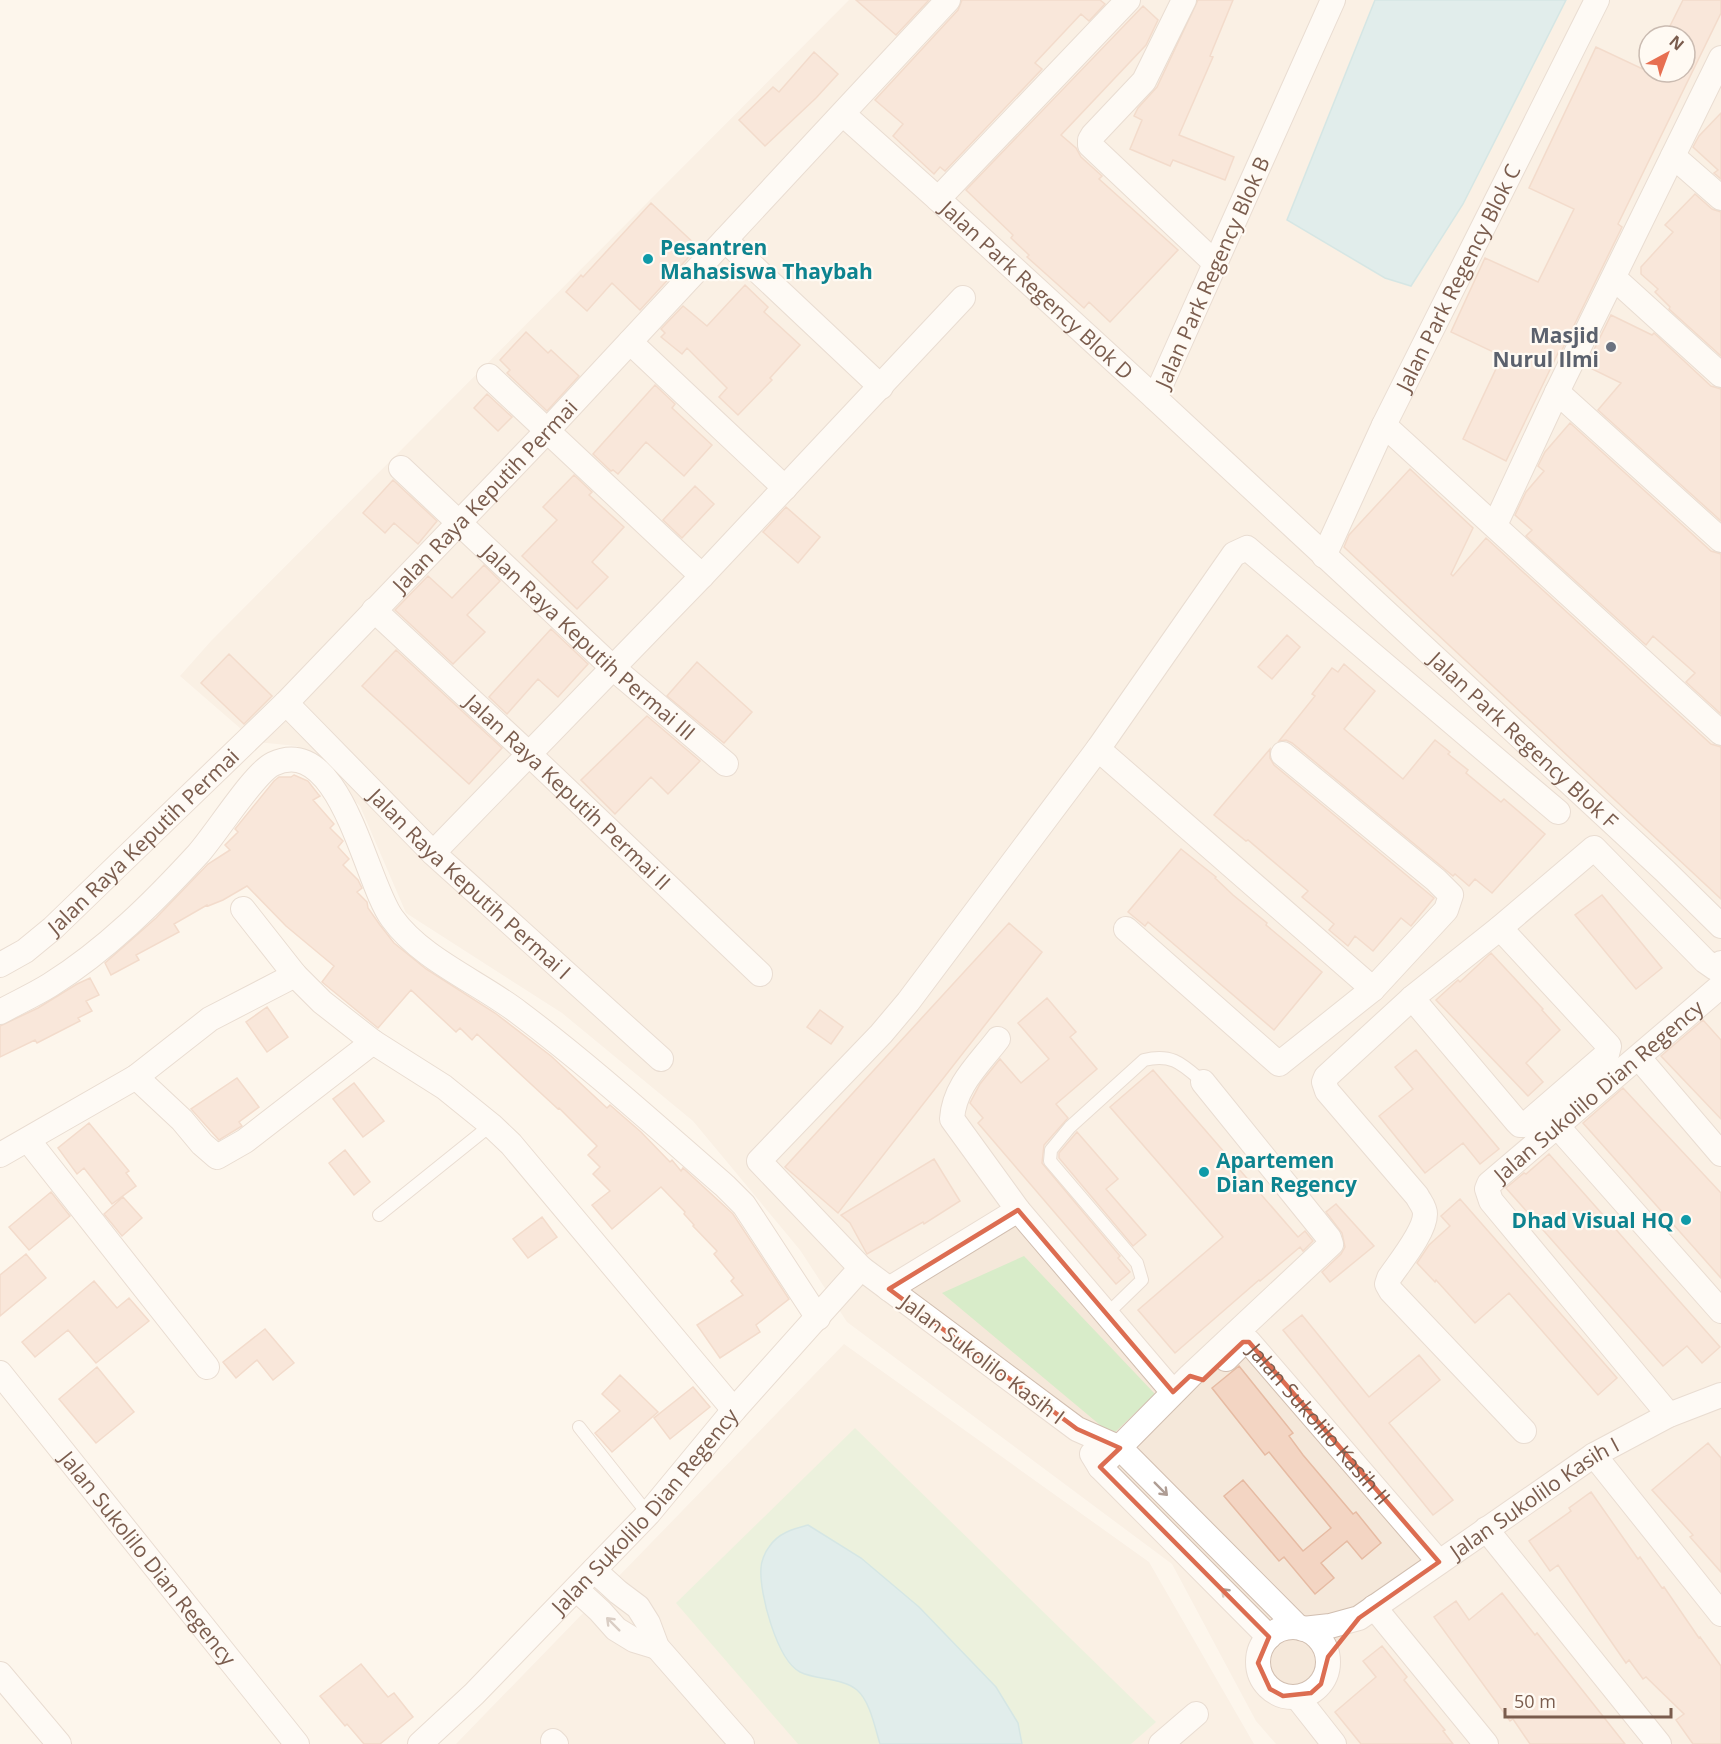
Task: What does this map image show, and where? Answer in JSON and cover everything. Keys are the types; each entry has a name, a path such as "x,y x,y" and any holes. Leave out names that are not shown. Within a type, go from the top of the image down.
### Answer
{"street":[{"name":"Jalan Raya Keputih Permai","path":"0,965 25,951 52,928 286,703 547,431 948,0"},
{"name":"Jalan Park Regency Blok D","path":"1128,0 938,199 1155,398"},
{"path":"1184,0 1144,81 1093,135 1090,145 1216,264"},
{"name":"Jalan Park Regency Blok B","path":"1324,556 1155,398 1333,0"},
{"name":"Jalan Park Regency Blok C","path":"1324,556 1384,425 1598,0"},
{"path":"1495,525 1557,392 1721,58"},
{"path":"843,114 938,199"},
{"path":"1673,156 1721,198"},
{"path":"725,240 881,387"},
{"path":"1614,278 1721,375"},
{"path":"433,853 702,576 963,298"},
{"path":"630,342 785,488"},
{"path":"489,376 702,576"},
{"path":"1557,392 1721,540"},
{"path":"1384,425 1721,733"},
{"name":"Jalan Raya Keputih Permai III","path":"401,468 613,668 726,764"},
{"path":"1373,989 1098,749 1234,554 1247,548 1558,812"},
{"name":"Jalan Park Regency Blok F","path":"1324,556 1721,926"},
{"name":"Jalan Raya Keputih Permai II","path":"375,610 530,754 760,974"},
{"name":"Jalan Raya Keputih Permai I","path":"286,703 433,853 661,1059"},
{"name":"Jalan Sukolilo Kasih I","path":"1098,749 908,1002 881,1034 759,1161 861,1268 1077,1429 1120,1448 1288,1630"},
{"path":"1126,929 1279,1064 1373,989 1446,910 1451,895 1427,872 1283,754"},
{"path":"0,1012 50,986 91,956 161,894 201,850 271,765 289,759 308,764 326,777 342,799 372,880 391,917 411,939 533,1023 601,1078 725,1186 744,1205 818,1318"},
{"path":"1524,1431 1391,1291 1387,1284 1389,1278 1418,1234 1425,1211 1417,1196 1324,1086 1326,1077 1412,998 1500,928 1594,848 1616,826"},
{"path":"1594,848 1712,961"},
{"path":"243,909 296,975 322,1002 373,1042 444,1088 511,1144 734,1410"},
{"path":"1412,998 1517,1122 1525,1125 1607,1054 1609,1046 1500,928"},
{"path":"0,1155 136,1077 210,1020 296,975"},
{"name":"Jalan Sukolilo Dian Regency","path":"1669,1415 1491,1201 1487,1189 1489,1184 1719,992"},
{"path":"998,1039 958,1090 952,1105 952,1119 1018,1210 1107,1314 1181,1384"},
{"path":"136,1077 217,1157 245,1141 373,1042"},
{"path":"1639,1059 1721,1154"},
{"name":"Jalan Sukolilo Kasih II","path":"1100,1467 1181,1384 1325,1251 1331,1242 1203,1082"},
{"path":"1558,1127 1721,1311"},
{"path":"28,1140 207,1367"},
{"path":"889,1289 1018,1210"},
{"name":"Jalan Sukolilo Dian Regency","path":"424,1743 648,1514 734,1410 861,1268"},
{"name":"Jalan Sukolilo Kasih II","path":"1181,1384 1204,1379 1243,1342 1249,1342 1439,1562"},
{"name":"Jalan Sukolilo Dian Regency","path":"0,1373 297,1744"},
{"name":"Jalan Sukolilo Kasih I","path":"1077,1429 1100,1467 1288,1630 1312,1633 1326,1651 1366,1613 1594,1455 1669,1415 1718,1401"},
{"path":"1594,1455 1721,1614"},
{"path":"1486,1529 1659,1744"},
{"path":"594,1570 638,1607 648,1623 657,1647 742,1744"},
{"path":"576,1589 616,1629 634,1640 657,1647"},
{"path":"1366,1613 1486,1744"},
{"name":"Jalan Sukolilo Kasih I","path":"1288,1630 1330,1626 1366,1613"},
{"path":"1288,1630 1261,1648 1258,1663 1261,1677 1270,1689 1283,1696 1297,1697 1311,1693 1321,1684 1327,1671 1326,1651"},
{"path":"0,1674 59,1744"},
{"path":"1297,1697 1334,1744"},
{"path":"1161,1744 1196,1714"}],"lane":[{"path":"1107,1314 1142,1280 1137,1263 1050,1161 1051,1150 1070,1127 1144,1060 1160,1056 1181,1063 1203,1082"},
{"path":"379,1215 491,1125"},
{"path":"579,1427 648,1514"}],"highlighted area":[{"path":"1018,1210 1173,1392 1190,1376 1203,1380 1243,1342 1249,1342 1439,1562 1359,1618 1328,1657 1321,1684 1311,1693 1283,1696 1270,1689 1258,1663 1269,1637 1100,1467 1120,1448 1077,1429 889,1289"}],"shaded area":[{"path":"849,0 1721,0 1721,1744 1276,1744 1256,1721 1172,1564 847,1322 800,1250 693,1121 562,1013 406,913 360,806 297,746 256,742 180,676 211,641"},
{"path":"844,1344 1149,1562 1254,1744 456,1744"}],"green space":[{"path":"1024,1256 1155,1394 1112,1435 942,1293"},
{"path":"855,1428 1156,1722 1131,1744 798,1744 676,1603"}],"water":[{"path":"1375,0 1566,0 1463,204 1411,286 1385,278 1287,220"},
{"path":"808,1525 861,1558 919,1607 996,1687 1018,1723 1022,1744 880,1744 869,1708 857,1690 844,1683 806,1675 792,1665 784,1654 771,1625 763,1593 761,1566 766,1552 777,1538 791,1530"}],"building":[{"path":"856,0 929,0 896,35"},
{"path":"962,0 1100,0 1105,4 1089,21 1081,14 1035,63 1042,69 945,171 940,167 934,174 893,136 903,124 875,100 958,10"},
{"path":"1198,0 1233,0 1210,56 1213,57 1179,135 1234,157 1225,180 1173,160 1170,166 1130,149 1142,120 1134,116 1138,108 1157,87"},
{"path":"1683,0 1721,0 1721,13 1697,62 1697,24 1671,24"},
{"path":"1143,6 1158,20 1146,45 1061,135 1102,176 1099,179 1178,250 1110,322 1089,302 1084,308 1027,257 1029,255 1011,238 1013,235 966,190"},
{"path":"1596,47 1637,66 1637,84 1686,84 1618,224 1622,227 1506,461 1463,439 1502,356 1451,332 1485,258 1538,282 1574,209 1529,188"},
{"path":"814,52 838,74 765,146 739,120 773,87 779,92"},
{"path":"1721,113 1721,179 1714,173 1718,170 1693,147 1699,136"},
{"path":"1695,194 1712,209 1721,212 1721,356 1669,309 1670,307 1655,292 1658,289 1641,274 1641,267 1673,232 1665,225"},
{"name":"Pesantren Mahasiswa Thaybah","path":"651,203 698,247 640,310 612,283 587,311 566,292 581,275 583,277"},
{"path":"745,285 768,307 764,312 800,345 770,378 772,380 738,415 719,397 727,388 687,348 682,354 661,337 665,333 661,329 683,306 707,326"},
{"path":"1611,315 1652,335 1654,333 1711,386 1721,389 1721,521 1598,410 1621,383 1586,366"},
{"path":"526,332 548,353 551,350 579,376 547,411 507,373 510,370 500,360"},
{"path":"655,385 675,404 672,408 712,445 684,476 646,442 618,474 611,471 593,454"},
{"path":"487,394 512,417 498,431 474,408"},
{"path":"1570,423 1711,551 1721,554 1721,714 1686,682 1695,673 1653,636 1646,645 1526,536 1532,530 1515,515 1526,492 1544,471 1538,466 1545,452"},
{"path":"1410,469 1473,528 1451,574 1453,576 1486,538 1711,744 1721,747 1721,899 1344,547 1349,535"},
{"path":"574,475 592,492 589,495 624,527 592,562 608,577 577,609 522,556 557,520 543,507"},
{"path":"393,480 437,521 418,544 394,523 385,533 363,513"},
{"path":"695,486 714,504 682,538 663,520"},
{"path":"786,507 820,537 798,563 763,532"},
{"path":"484,565 500,581 467,615 485,632 453,664 395,610 428,576 452,598"},
{"path":"551,629 588,664 558,697 538,679 507,714 489,697"},
{"path":"1287,635 1300,647 1272,679 1258,667"},
{"path":"396,650 502,748 469,784 362,686"},
{"path":"229,654 272,696 244,724 201,683"},
{"path":"697,662 752,712 724,743 667,696"},
{"path":"1344,664 1375,691 1344,729 1403,779 1435,740 1468,770 1466,773 1501,802 1504,799 1545,834 1492,893 1475,879 1469,886 1455,874 1453,876 1292,743 1286,740 1279,741 1315,696 1312,694 1332,668 1338,672"},
{"path":"647,716 700,761 668,794 651,777 615,814 581,780"},
{"path":"1270,749 1270,758 1274,765 1434,898 1411,926 1401,918 1373,951 1355,936 1348,946 1329,930 1334,924 1302,897 1308,891 1248,840 1246,841 1214,815"},
{"path":"294,775 308,781 320,796 313,800 334,824 330,828 343,841 338,847 349,859 343,865 358,880 362,888 357,892 367,902 368,908 394,943 426,969 495,1013 551,1056 607,1108 610,1105 670,1162 672,1160 681,1171 683,1168 733,1214 789,1299 756,1325 760,1332 720,1358 697,1325 743,1295 731,1281 734,1278 714,1254 717,1251 661,1187 612,1229 592,1205 610,1191 593,1174 600,1167 588,1155 597,1146 559,1108 477,1034 472,1040 460,1028 456,1032 411,990 378,1028 322,982 334,966 286,926 247,886 174,924 179,932 136,955 139,960 111,975 105,963 156,918 208,864 230,850 225,845 238,832 235,829 274,781 279,777"},
{"path":"1181,849 1216,877 1233,895 1267,923 1266,925 1322,972 1274,1030 1148,922 1145,926 1128,912"},
{"path":"1602,895 1662,968 1636,989 1575,915"},
{"path":"1009,923 1042,952 838,1213 785,1167"},
{"path":"1491,953 1560,1030 1526,1063 1543,1082 1528,1096 1436,1000 1458,980 1460,982"},
{"path":"90,978 99,995 86,1001 92,1011 78,1018 80,1021 37,1043 35,1040 0,1057 0,1026 38,1008"},
{"path":"1047,998 1076,1032 1070,1037 1097,1069 1056,1104 1068,1118 1044,1145 1042,1163 1120,1256 1118,1258 1130,1272 1116,1284 978,1123 983,1118 970,1103 980,1084 1000,1059 1021,1083 1049,1059 1018,1023"},
{"path":"267,1007 288,1037 267,1052 246,1022"},
{"path":"820,1010 843,1027 831,1044 807,1027"},
{"path":"1703,1020 1721,1040 1721,1119 1661,1056"},
{"path":"1416,1050 1499,1149 1480,1164 1463,1143 1425,1173 1379,1116 1413,1089 1395,1067"},
{"name":"Apartemen Dian Regency","path":"1153,1070 1298,1237 1305,1231 1313,1241 1303,1251 1300,1247 1259,1280 1175,1353 1138,1310 1223,1237 1110,1107"},
{"path":"237,1078 259,1107 239,1122 242,1126 219,1140 191,1109"},
{"path":"354,1083 384,1121 363,1137 333,1099"},
{"path":"1623,1088 1721,1193 1721,1278 1583,1123"},
{"path":"89,1123 129,1171 126,1173 136,1186 112,1204 84,1168 77,1174 58,1148"},
{"path":"1077,1132 1118,1179 1106,1189 1146,1235 1133,1246 1059,1158 1059,1153"},
{"path":"345,1150 370,1182 354,1195 329,1163"},
{"path":"1549,1154 1720,1347 1702,1363 1687,1346 1663,1366 1506,1188"},
{"path":"934,1159 960,1201 924,1224 923,1222 867,1254 850,1223 841,1215"},
{"path":"51,1192 70,1216 29,1250 9,1227"},
{"path":"123,1197 142,1218 122,1236 104,1214"},
{"path":"1460,1199 1617,1378 1598,1395 1509,1293 1475,1323 1436,1280 1435,1282 1417,1263 1429,1245 1450,1226 1441,1216"},
{"path":"1336,1204 1374,1246 1330,1282 1322,1272 1345,1247 1342,1233 1326,1212"},
{"path":"542,1217 557,1237 528,1258 513,1239"},
{"path":"26,1254 46,1278 0,1316 0,1275"},
{"path":"94,1281 117,1308 129,1298 149,1321 96,1363 68,1330 35,1357 22,1342"},
{"path":"1302,1315 1369,1397 1419,1355 1440,1380 1389,1423 1453,1500 1433,1515 1283,1330"},
{"path":"265,1329 294,1363 273,1380 257,1360 236,1378 223,1362"},
{"path":"1239,1366 1293,1433 1289,1436 1303,1455 1353,1514 1356,1512 1381,1543 1362,1559 1347,1541 1321,1563 1334,1578 1315,1594 1284,1557 1279,1561 1224,1496 1243,1480 1303,1551 1331,1528 1269,1452 1265,1455 1212,1388"},
{"path":"97,1367 134,1412 96,1443 59,1399"},
{"path":"620,1375 658,1412 612,1452 595,1433 620,1411 602,1394"},
{"path":"693,1387 710,1407 670,1439 654,1418"},
{"path":"1708,1443 1721,1458 1721,1572 1690,1537 1693,1535 1652,1490"},
{"path":"1591,1492 1638,1559 1640,1557 1662,1588 1664,1587 1721,1666 1721,1744 1693,1744 1676,1720 1684,1714 1646,1677 1643,1679 1629,1660 1626,1663 1558,1565 1550,1571 1529,1541 1571,1511 1569,1508"},
{"path":"1502,1593 1535,1635 1537,1633 1625,1744 1530,1744 1513,1719 1510,1721 1434,1617 1456,1601 1469,1620"},
{"path":"1382,1646 1407,1677 1404,1680 1445,1730 1443,1731 1453,1744 1361,1744 1335,1712 1376,1677 1363,1661"},
{"path":"361,1664 388,1697 394,1693 413,1717 380,1744 364,1744 347,1724 345,1726 320,1696"}],"place":[{"name":"Pesantren Mahasiswa Thaybah","path":"648,259"},
{"name":"Masjid Nurul Ilmi","path":"1611,347"},
{"name":"Apartemen Dian Regency","path":"1204,1172"},
{"name":"Dhad Visual HQ","path":"1686,1220"}]}
